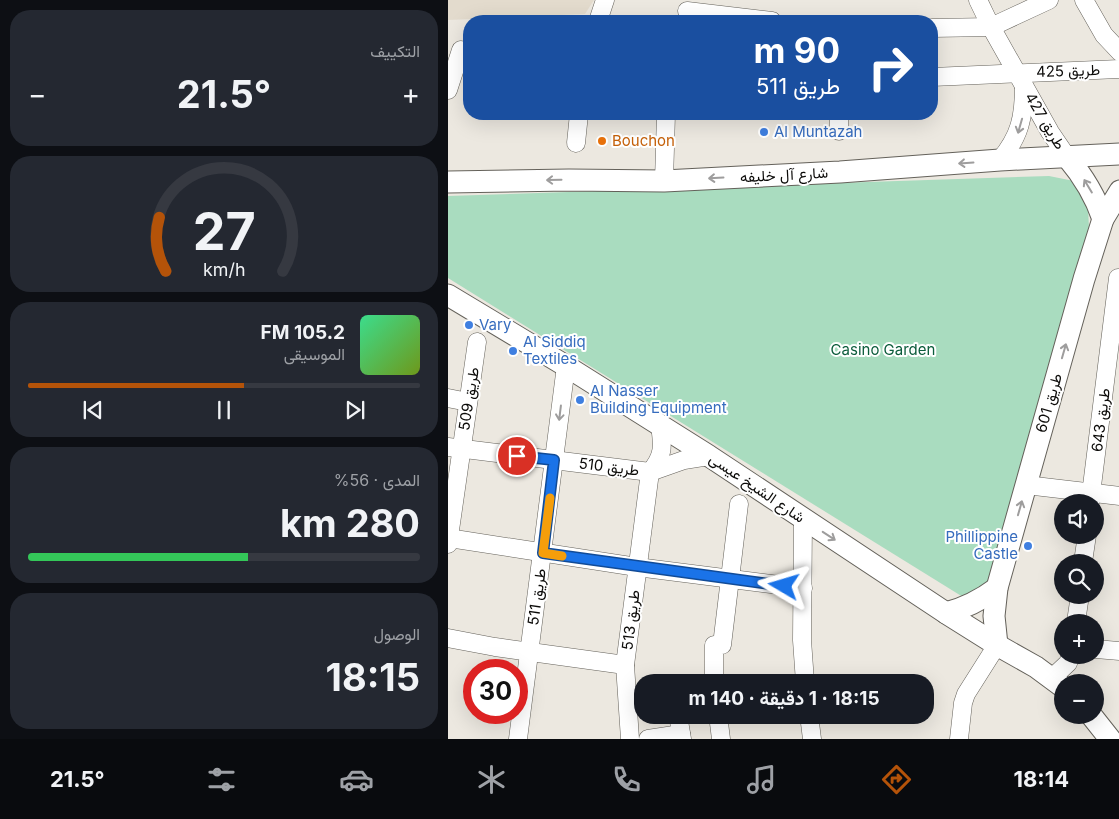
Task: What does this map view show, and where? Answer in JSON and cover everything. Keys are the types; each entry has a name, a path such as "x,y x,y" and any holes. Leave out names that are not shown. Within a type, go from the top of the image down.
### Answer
{"street":[{"path":"600,15 605,0"},
{"name":"طريق 427","path":"978,0 991,27 1050,132 1067,157"},
{"path":"938,28 991,27 1049,0"},
{"path":"1084,0 1104,35 1120,52"},
{"path":"687,11 721,15"},
{"path":"448,90 460,51"},
{"name":"طريق 425","path":"938,77 1020,79 1120,69"},
{"name":"طريق 427","path":"1000,160 1017,135 1022,119 1020,79"},
{"path":"576,143 578,120"},
{"path":"664,181 666,120"},
{"name":"شارع آل خليفه","path":"448,182 664,181 1067,157 1116,151"},
{"path":"1067,157 1088,185 1097,201 1103,218"},
{"name":"طريق 601","path":"996,645 994,616 997,588 1084,279 1103,218 1120,191"},
{"name":"طريق 643","path":"1091,494 1119,278"},
{"name":"شارع الشيخ عيسى","path":"448,294 709,456 946,613 996,645 1036,666 1054,680"},
{"name":"طريق 509","path":"448,540 455,448 468,402 477,342"},
{"name":"طريق 511","path":"518,739 566,366"},
{"path":"448,398 468,402"},
{"name":"طريق 513","path":"630,739 625,665 650,472 660,461 662,451 660,425"},
{"name":"طريق 510","path":"455,448 650,472"},
{"path":"650,472 684,460 709,456"},
{"path":"1026,485 1075,494"},
{"path":"1104,497 1120,496"},
{"path":"714,674 714,645 722,645 740,504"},
{"path":"803,519 802,640 804,674"},
{"path":"448,540 730,580 802,588"},
{"path":"946,613 968,606 997,588"},
{"path":"448,638 625,665"},
{"path":"959,739 963,703 966,694 996,645"},
{"path":"1104,650 1120,651"},
{"path":"719,724 721,739"},
{"path":"810,724 812,739"},
{"path":"1098,724 1110,739"},
{"path":"648,739 681,736"}],"shaded area":[{"path":"448,0 594,0 585,14 463,15 463,19 448,20"}],"green space":[{"name":"Casino Garden","path":"1049,176 1074,181 1088,206 1089,229 999,576 963,597 448,278 448,196"}],"slow traffic":[{"path":"550,498 543,553 562,556"}],"place":[{"name":"Al Muntazah","path":"764,132"},
{"name":"Bouchon","path":"602,141"},
{"name":"Vary","path":"469,325"},
{"name":"Al Siddiq Textiles","path":"513,351"},
{"name":"Al Nasser Building Equipment","path":"580,400"},
{"name":"Phillippine Castle","path":"1028,546"}],"route":[{"path":"517,456 554,460 543,553 784,586"}]}
